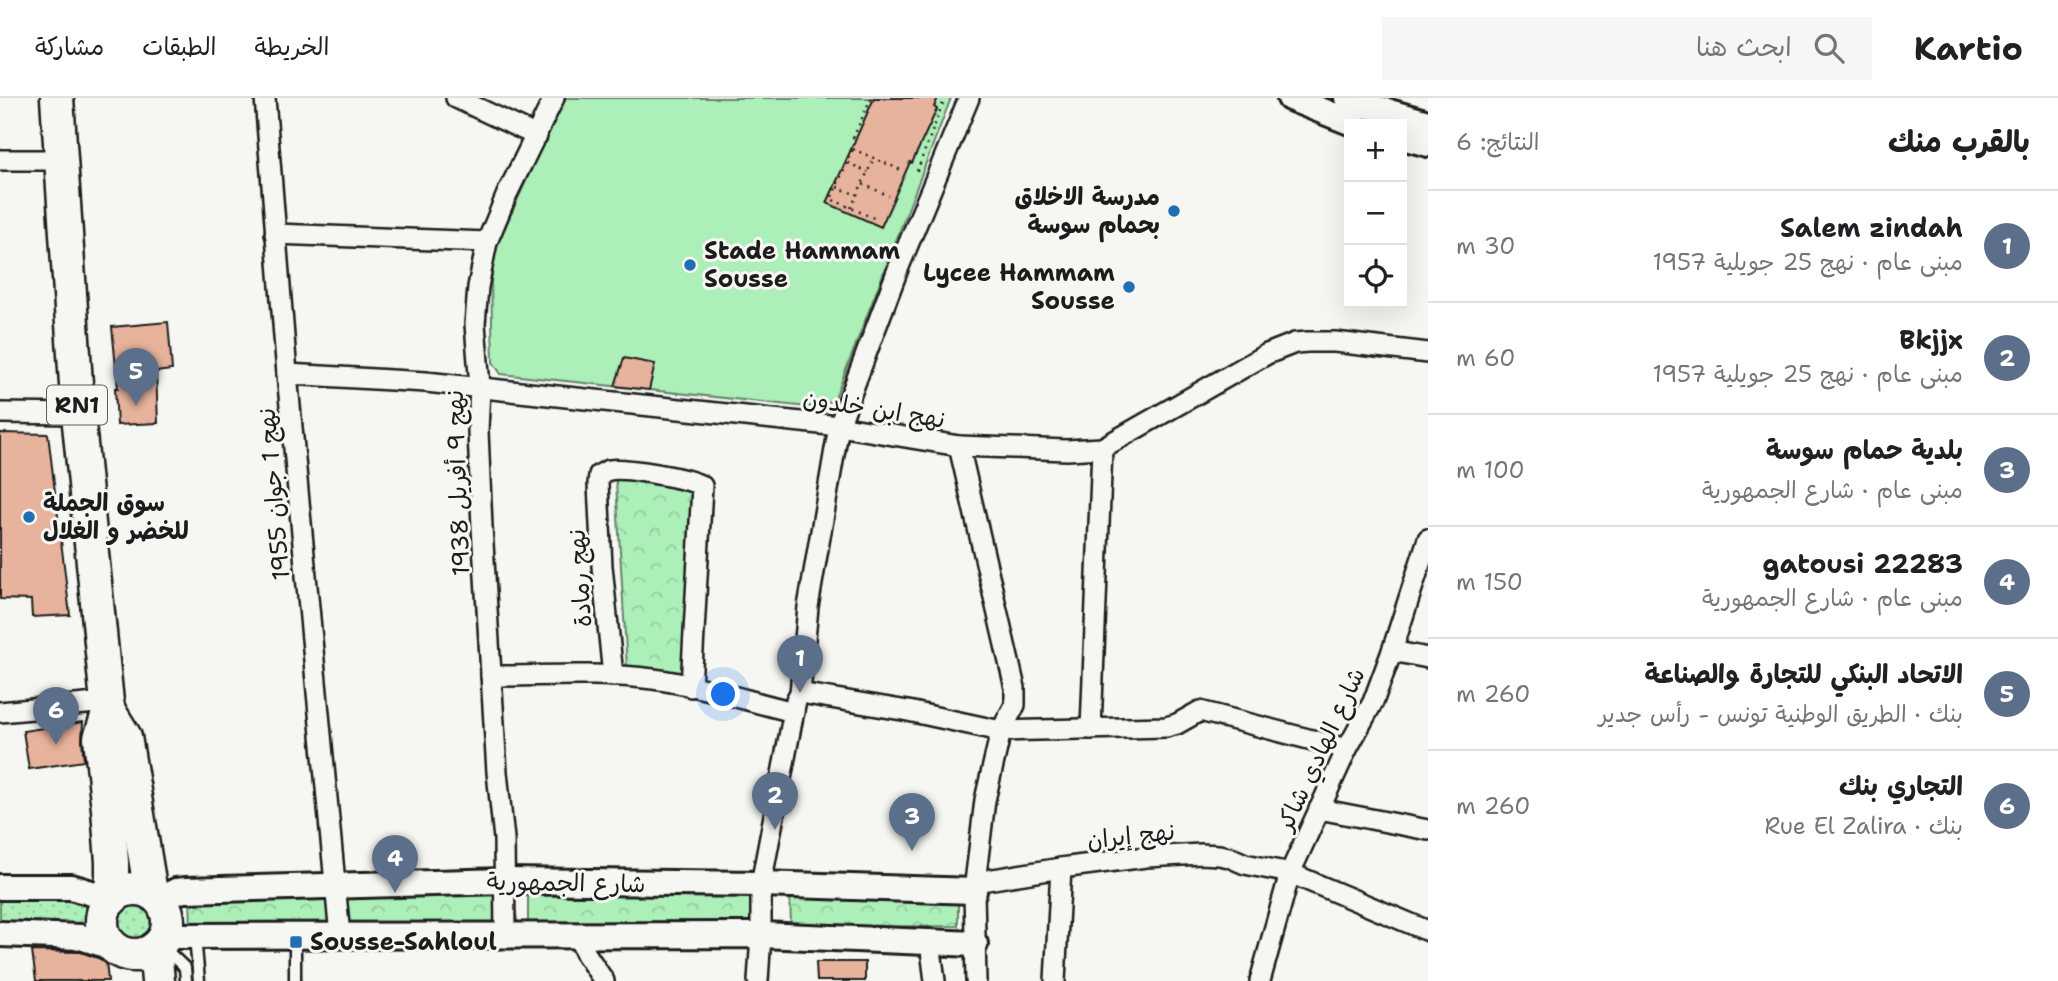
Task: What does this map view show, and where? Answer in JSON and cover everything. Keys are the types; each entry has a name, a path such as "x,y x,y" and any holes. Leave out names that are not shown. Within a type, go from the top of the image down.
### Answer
{"main road":[{"name":"RN1","path":"57,98 59,160 78,414 108,706 100,737 112,862 112,899 106,908 103,929 107,940 150,950"},
{"name":"RN1","path":"108,706 125,737 155,896 165,907 168,917 168,927 150,950"},
{"path":"112,899 131,890 141,890 155,896"},
{"name":"RN1","path":"150,950 159,981"}],"street":[{"name":"نهج 1 جوان 1955","path":"265,98 287,374 340,936"},
{"path":"456,98 537,136"},
{"name":"نهج 9 أفريل 1938","path":"505,936 504,839 491,676 479,445 480,387 475,324 478,287 487,242 507,194 554,98"},
{"path":"758,981 761,884 796,698 800,693 808,607 839,426 898,269 969,98"},
{"path":"1290,98 1360,107 1428,123"},
{"path":"1407,138 1428,144"},
{"path":"0,160 59,160"},
{"path":"275,234 487,242"},
{"name":"نهج ابن خلدون","path":"287,374 480,387 839,426 960,446 1067,450 1102,448 1267,354 1295,343 1335,342 1428,353"},
{"path":"0,413 78,414"},
{"path":"960,446 1015,688 1015,705 1001,731 985,800 975,887 976,981"},
{"path":"1091,729 1102,448"},
{"name":"نهج رمادة","path":"612,676 598,484 599,475 609,470 617,470 659,475 696,482 702,486 691,687"},
{"name":"شارع الهادي شاكر","path":"1259,981 1290,873 1347,749 1373,702 1428,539"},
{"path":"1392,650 1428,658"},
{"path":"491,676 612,676 654,679 794,712"},
{"path":"800,693 908,711 1001,731 1166,727 1200,711 1347,749"},
{"path":"0,712 108,706"},
{"path":"1319,809 1428,830"},
{"name":"نهج إيران","path":"975,887 1061,868 1201,854 1229,857 1245,864 1290,873 1428,931"},
{"path":"1055,981 1061,868"},
{"name":"شارع الجمهورية","path":"155,896 186,890 505,881 975,887"},
{"path":"0,887 71,887 112,899"},
{"name":"شارع الجمهورية","path":"0,934 81,937 150,950 295,935 761,935 975,944"},
{"path":"577,935 596,977"},
{"path":"930,943 935,981"}],"lane":[{"path":"295,935 295,981"},
{"path":"150,950 185,968 186,981"},
{"path":"150,950 200,981"}],"path":[{"path":"871,98 831,199 878,220"},
{"path":"917,171 943,103"},
{"path":"853,149 901,170"},
{"path":"851,208 874,158"},
{"path":"847,163 867,172"},
{"path":"862,184 889,196"},
{"path":"836,186 857,195"}],"green space":[{"name":"Stade Hammam Sousse","path":"563,98 951,98 834,401 808,407 501,374 493,362 491,281 496,248"},
{"path":"615,466 696,477 685,681 627,668"},
{"path":"511,885 521,943 346,943 344,894"},
{"path":"790,892 958,892 958,926 791,927"},
{"path":"63,893 86,893 88,929 66,927 63,923 0,923 0,901 54,901"},
{"path":"330,893 330,928 191,930 190,896"},
{"path":"756,894 754,929 528,930 528,896"},
{"path":"136,902 150,908 156,922 150,936 136,942 122,936 116,922 122,908"}],"building":[{"path":"874,98 938,98 934,107 937,109 881,227 827,203"},
{"path":"168,322 172,370 156,372 158,423 117,425 115,388 118,388 112,327"},
{"path":"624,358 655,364 649,390 615,386"},
{"name":"سوق الجملة للخضر و الغلال","path":"0,433 48,434 70,615 32,617 31,600 0,599"},
{"path":"83,722 84,761 29,769 23,731"},
{"path":"32,951 81,952 106,961 108,981 36,981"},
{"path":"816,962 865,962 865,981 817,981"}],"place":[{"name":"مدرسة الاخلاق بحمام سوسة","path":"1174,211"},
{"name":"Stade Hammam Sousse","path":"690,265"},
{"name":"Lycee Hammam Sousse","path":"1129,287"},
{"name":"الاتحاد البنكي للتجارة والصناعة","path":"136,406"},
{"name":"سوق الجملة للخضر و الغلال","path":"29,517"},
{"name":"Salem zindah","path":"800,693"},
{"name":"التجاري بنك","path":"56,745"},
{"name":"Bkjjx","path":"775,830"},
{"name":"بلدية حمام سوسة","path":"912,851"},
{"name":"gatousi 22283","path":"395,893"},
{"name":"Sousse-Sahloul","path":"296,942"}]}
